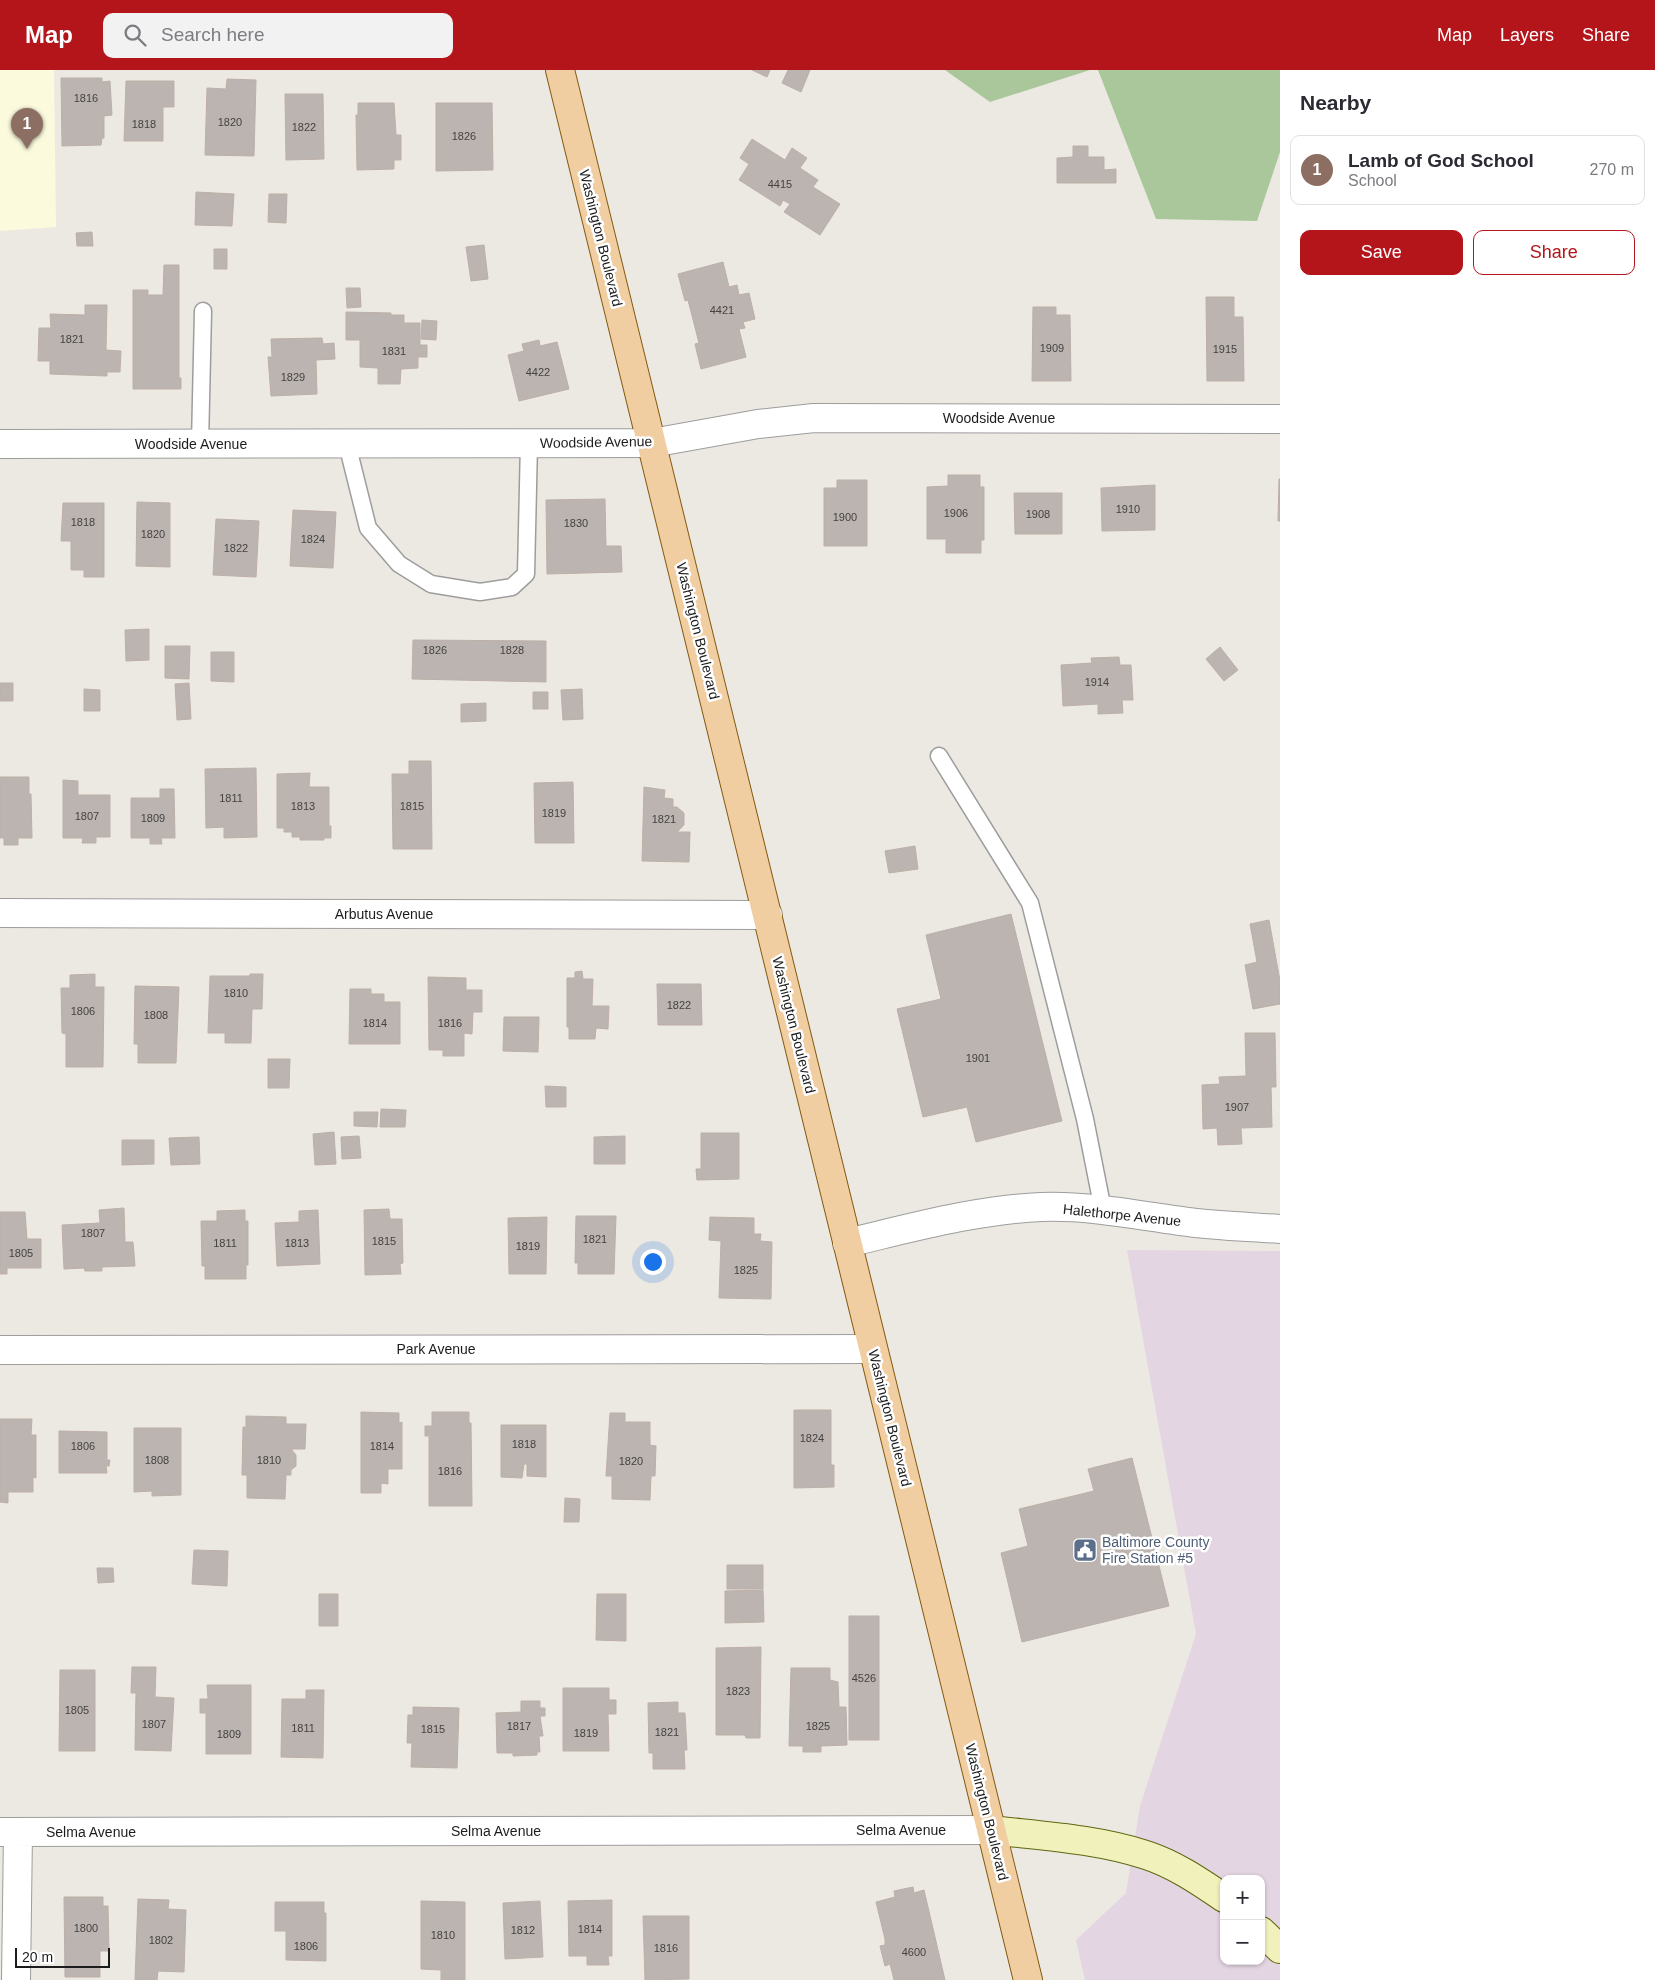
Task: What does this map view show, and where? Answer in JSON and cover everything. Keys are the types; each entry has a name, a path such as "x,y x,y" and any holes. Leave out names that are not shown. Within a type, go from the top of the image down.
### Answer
{"main road":[{"name":"Washington Boulevard","path":"560,70 1028,1980"}],"street":[{"name":"Woodside Avenue","path":"0,444 652,443 758,424 814,418 1280,418"},
{"name":"Arbutus Avenue","path":"0,913 768,915"},
{"name":"Halethorpe Avenue","path":"847,1243 960,1217 1001,1210 1043,1207 1103,1210 1198,1223 1280,1229"},
{"name":"Park Avenue","path":"0,1350 872,1349"},
{"name":"Selma Avenue","path":"9,1832 991,1830"},
{"path":"991,1830 1099,1844 1147,1855 1189,1874 1220,1895"},
{"path":"9,1832 16,1980"}],"lane":[{"path":"200,444 203,311"},
{"path":"347,444 368,528 399,564 431,584 480,592 512,588 526,574 529,443"},
{"path":"939,756 1030,903 1085,1119 1103,1210"}],"shaded area":[{"path":"0,70 54,70 56,227 0,231"},
{"path":"1127,1250 1280,1251 1280,1980 1085,1980 1076,1940 1126,1893 1140,1806 1196,1634"}],"green space":[{"path":"945,70 1090,70 990,102"},
{"path":"1098,70 1280,70 1280,152 1257,221 1156,219"}],"building":[{"path":"752,70 770,70 767,77"},
{"path":"788,70 810,70 801,92 782,83"},
{"path":"61,78 102,78 102,82 110,81 112,115 104,116 104,138 102,138 101,145 62,146"},
{"path":"227,79 256,80 254,156 205,155 207,88 226,89"},
{"path":"126,81 174,81 174,107 163,107 163,141 124,141"},
{"path":"285,94 323,94 324,159 286,160"},
{"path":"358,103 394,103 396,135 401,135 401,160 394,160 394,169 357,170 356,115 358,115"},
{"path":"436,103 492,103 493,170 436,171"},
{"path":"752,139 785,160 792,148 807,158 800,168 818,180 813,187 840,204 820,235 784,212 790,204 783,200 780,206 739,180 749,164 740,158"},
{"path":"1073,146 1088,146 1088,157 1104,157 1104,170 1116,169 1116,183 1057,183 1057,158 1073,157"},
{"path":"196,192 234,194 232,226 195,225"},
{"path":"269,194 287,194 286,223 268,222"},
{"path":"92,232 93,246 77,246 76,233"},
{"path":"484,245 488,279 471,281 466,247"},
{"path":"214,249 227,249 227,269 214,269"},
{"path":"723,262 729,287 737,285 739,295 749,293 755,319 743,322 745,328 739,329 746,357 701,369 695,344 699,343 688,300 685,301 678,274"},
{"path":"164,265 179,265 179,378 181,378 181,389 133,389 133,290 148,290 148,295 163,295"},
{"path":"346,288 360,288 361,307 347,308"},
{"path":"1206,297 1234,297 1234,317 1243,317 1244,381 1207,381"},
{"path":"85,305 107,305 106,350 121,351 120,372 107,372 107,376 50,374 50,361 38,361 39,328 51,328 50,314 85,315"},
{"path":"1033,307 1056,307 1056,315 1070,315 1071,381 1032,381"},
{"path":"346,312 391,313 391,315 404,315 404,323 420,323 420,345 427,345 427,357 418,357 418,368 401,369 400,384 378,384 378,368 360,367 360,340 346,340"},
{"path":"422,320 437,321 436,340 421,339"},
{"path":"322,338 323,344 334,343 335,359 316,360 317,394 271,396 268,357 272,357 271,339"},
{"path":"539,340 540,346 557,342 569,389 519,401 508,355 524,351 522,344"},
{"path":"948,475 980,475 980,487 984,487 984,540 981,540 981,553 946,553 946,539 927,539 927,487 948,486"},
{"path":"1279,479 1280,521 1278,521"},
{"path":"837,480 867,480 867,546 824,546 824,488 837,488"},
{"path":"1155,485 1155,530 1102,531 1101,488"},
{"path":"1014,493 1062,493 1062,534 1015,534"},
{"path":"605,499 606,546 621,546 622,572 547,574 546,500"},
{"path":"137,502 170,503 170,567 136,566"},
{"path":"63,503 104,503 104,577 84,577 84,570 71,570 71,541 61,541"},
{"path":"293,510 336,512 333,568 290,566"},
{"path":"216,519 259,521 256,577 213,575"},
{"path":"149,629 149,660 126,661 125,630"},
{"path":"413,640 546,641 546,682 412,679"},
{"path":"165,646 190,646 189,679 165,678"},
{"path":"1220,647 1238,670 1224,681 1206,659"},
{"path":"211,652 234,652 234,682 211,681"},
{"path":"1119,657 1120,665 1131,665 1133,700 1122,700 1123,713 1098,714 1098,704 1063,706 1061,665 1092,663 1091,658"},
{"path":"0,683 13,683 13,701 0,701"},
{"path":"189,683 191,719 177,720 175,684"},
{"path":"84,689 100,690 100,711 84,711"},
{"path":"582,689 583,719 563,720 561,690"},
{"path":"533,692 548,692 548,709 533,709"},
{"path":"486,703 486,721 461,722 461,704"},
{"path":"409,761 431,761 432,849 393,849 392,774 409,774"},
{"path":"256,768 257,837 224,838 224,827 206,828 205,769"},
{"path":"310,773 309,787 329,787 329,826 331,826 331,838 324,838 324,840 300,840 300,837 292,837 292,832 284,832 284,828 277,828 277,774"},
{"path":"0,777 29,777 32,838 18,838 18,845 4,845 4,838 0,838"},
{"path":"63,780 78,781 78,795 110,795 110,837 96,837 96,843 82,843 83,838 63,838"},
{"path":"573,782 574,843 535,843 534,783"},
{"path":"644,787 665,790 664,798 673,799 673,807 677,807 684,813 684,825 677,832 690,832 689,862 642,861"},
{"path":"160,789 174,789 175,838 161,838 162,844 150,844 150,838 131,838 131,798 160,798"},
{"path":"915,846 918,869 889,873 885,851"},
{"path":"1011,914 1062,1121 976,1142 967,1107 923,1117 897,1009 941,999 926,935"},
{"path":"1269,920 1280,981 1280,1004 1253,1009 1245,965 1257,962 1250,924"},
{"path":"582,971 583,979 593,979 592,1006 609,1006 608,1029 596,1028 595,1039 569,1039 569,1027 567,1027 567,978 575,978 575,972"},
{"path":"95,974 95,987 104,987 103,1067 66,1067 66,1034 62,1033 61,988 70,988 70,975"},
{"path":"250,974 263,974 262,1009 252,1009 251,1043 225,1043 225,1033 208,1033 210,976 250,976"},
{"path":"428,977 466,978 466,990 482,990 482,1012 473,1012 472,1034 464,1033 464,1056 443,1056 443,1050 429,1050"},
{"path":"657,984 701,984 702,1025 658,1025"},
{"path":"135,986 179,987 176,1063 138,1063 138,1044 134,1044"},
{"path":"350,989 371,989 371,994 384,994 384,1002 400,1002 400,1044 349,1044"},
{"path":"504,1017 539,1017 538,1052 503,1051"},
{"path":"1245,1033 1275,1033 1276,1087 1271,1087 1272,1127 1241,1128 1242,1144 1218,1145 1217,1128 1203,1129 1202,1085 1220,1084 1219,1077 1246,1076"},
{"path":"268,1059 290,1059 289,1088 268,1088"},
{"path":"545,1086 566,1087 566,1107 546,1107"},
{"path":"381,1109 406,1110 405,1127 380,1127"},
{"path":"354,1112 378,1112 377,1127 354,1126"},
{"path":"334,1132 336,1164 315,1165 313,1134"},
{"path":"701,1133 739,1133 739,1179 697,1180 696,1169 701,1169"},
{"path":"359,1136 361,1158 342,1159 341,1137"},
{"path":"625,1136 625,1164 594,1164 594,1137"},
{"path":"199,1137 200,1164 171,1165 169,1138"},
{"path":"122,1140 154,1140 154,1164 122,1165"},
{"path":"124,1208 125,1242 133,1242 135,1266 102,1267 102,1271 85,1271 84,1268 64,1269 62,1225 100,1223 99,1210"},
{"path":"389,1209 390,1219 402,1219 403,1263 400,1264 401,1274 365,1275 364,1210"},
{"path":"245,1210 245,1221 248,1221 248,1265 246,1265 246,1279 205,1279 205,1266 202,1266 201,1221 217,1221 217,1211"},
{"path":"318,1210 320,1264 277,1266 275,1223 299,1222 299,1211"},
{"path":"0,1212 25,1212 27,1239 41,1239 41,1268 7,1268 7,1274 0,1274"},
{"path":"576,1216 616,1216 614,1274 578,1274 578,1263 575,1263"},
{"path":"547,1217 546,1274 509,1274 508,1218"},
{"path":"710,1217 754,1218 754,1234 761,1234 760,1241 772,1242 771,1299 719,1298 721,1241 709,1240"},
{"path":"794,1410 831,1410 831,1465 834,1465 834,1487 794,1488"},
{"path":"361,1412 399,1413 399,1423 402,1422 402,1469 388,1469 388,1484 381,1483 381,1493 361,1493"},
{"path":"432,1412 469,1412 469,1423 471,1423 472,1506 429,1506 429,1436 425,1436 425,1426 432,1426"},
{"path":"610,1413 625,1413 625,1422 650,1422 650,1445 656,1446 655,1476 651,1476 650,1500 612,1499 612,1476 606,1476"},
{"path":"246,1416 286,1417 286,1424 306,1424 305,1449 291,1449 296,1455 296,1466 291,1470 291,1475 286,1475 285,1499 247,1498 247,1475 242,1475 243,1427 246,1427"},
{"path":"0,1419 32,1419 31,1435 36,1435 36,1478 33,1477 33,1492 8,1492 8,1503 0,1502"},
{"path":"501,1425 546,1425 546,1477 527,1476 527,1464 524,1464 522,1478 501,1477"},
{"path":"134,1428 181,1428 181,1495 152,1496 152,1491 134,1492"},
{"path":"59,1431 107,1432 107,1460 110,1460 109,1466 106,1466 107,1473 59,1473"},
{"name":"Baltimore County Fire Station #5","path":"1132,1458 1169,1606 1022,1642 1001,1553 1028,1546 1019,1509 1094,1491 1088,1469"},
{"path":"565,1498 580,1499 579,1522 564,1522"},
{"path":"194,1550 228,1551 227,1586 192,1584"},
{"path":"727,1565 763,1565 763,1589 727,1589"},
{"path":"97,1568 113,1568 114,1582 98,1583"},
{"path":"763,1590 764,1622 725,1623 725,1591"},
{"path":"319,1594 338,1594 338,1626 319,1626"},
{"path":"597,1594 626,1594 626,1641 596,1640"},
{"path":"849,1616 879,1616 879,1740 849,1740"},
{"path":"761,1647 760,1738 746,1738 745,1735 716,1735 716,1648"},
{"path":"132,1667 156,1667 155,1697 174,1698 171,1751 135,1750 136,1693 131,1693"},
{"path":"791,1668 830,1668 830,1680 838,1682 839,1707 846,1707 847,1745 821,1746 821,1752 803,1752 803,1746 789,1746"},
{"path":"60,1670 95,1670 95,1751 59,1751"},
{"path":"207,1685 251,1685 251,1754 206,1754 206,1713 200,1713 200,1699 208,1699"},
{"path":"563,1688 609,1688 609,1700 616,1700 616,1714 608,1714 609,1751 563,1751"},
{"path":"306,1690 324,1690 323,1758 281,1757 282,1699 306,1699"},
{"path":"521,1701 540,1701 540,1708 545,1708 545,1716 540,1716 543,1736 539,1736 540,1752 537,1752 537,1755 513,1756 513,1753 497,1753 496,1713 521,1712"},
{"path":"678,1702 678,1713 685,1713 687,1750 684,1750 685,1769 653,1769 653,1753 649,1753 648,1703"},
{"path":"413,1707 459,1708 457,1768 411,1767 412,1743 407,1743 408,1715 413,1715"},
{"path":"913,1887 914,1893 924,1890 945,1980 894,1980 890,1964 885,1966 880,1946 885,1945 885,1939 876,1902 895,1897 894,1891"},
{"path":"64,1897 103,1897 103,1906 108,1906 109,1951 100,1951 100,1977 65,1977"},
{"path":"138,1899 169,1900 168,1909 186,1910 184,1972 158,1971 157,1980 135,1980"},
{"path":"612,1900 612,1956 608,1956 609,1965 587,1965 587,1956 569,1956 568,1901"},
{"path":"421,1901 465,1902 465,1980 441,1980 441,1970 421,1969"},
{"path":"540,1901 543,1957 505,1959 503,1903"},
{"path":"275,1902 324,1902 324,1913 326,1913 326,1961 286,1960 286,1931 275,1931"},
{"path":"643,1916 689,1916 689,1979 645,1980"}],"place":[{"name":"Lamb of God School","path":"27,149"},
{"name":"Baltimore County Fire Station #5","path":"1085,1550"}]}
